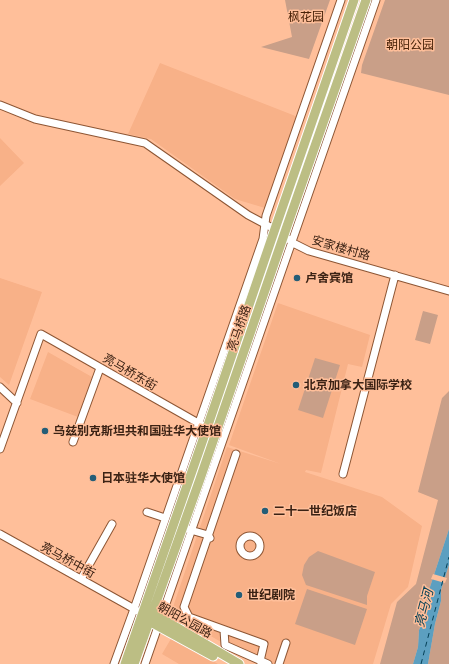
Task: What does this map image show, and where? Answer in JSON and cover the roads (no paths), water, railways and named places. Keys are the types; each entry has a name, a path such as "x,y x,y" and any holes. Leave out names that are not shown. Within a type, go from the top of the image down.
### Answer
{"main road":[{"name":"亮马桥路","path":"125,664 144,614 354,0"},
{"name":"亮马桥路","path":"134,664 144,614 187,528 284,235 366,0"},
{"name":"朝阳公园路","path":"144,614 239,664"},
{"name":"朝阳公园路","path":"159,622 227,664"}],"street":[{"path":"114,664 144,614 166,518 263,239 264,223 341,0"},
{"path":"145,664 187,528 292,242 376,0"},
{"path":"323,122 343,97"},
{"name":"安家楼村路","path":"0,105 35,119 145,143 248,215 275,229 292,242 309,251 449,291"},
{"path":"343,474 395,275"},
{"name":"亮马桥东街","path":"17,403 41,334 208,428"},
{"path":"73,442 100,368"},
{"path":"0,387 17,403 0,449"},
{"path":"236,454 210,538 184,607 189,616 264,644 260,661"},
{"path":"147,512 166,518"},
{"path":"80,579 112,524"},
{"path":"187,528 210,538"},
{"name":"亮马桥中街","path":"0,534 144,614"},
{"path":"222,654 225,645 224,630"},
{"path":"279,664 286,643"},
{"path":"225,645 268,664"}],"water":[{"path":"449,529 449,565 441,590 441,601 435,624 428,664 413,664 418,647 419,630 426,615 428,593"}],"place":[{"name":"卢舍宾馆","path":"297,278"},
{"name":"北京加拿大国际学校","path":"296,385"},
{"name":"乌兹别克斯坦共和国驻华大使馆","path":"45,431"},
{"name":"日本驻华大使馆","path":"93,478"},
{"name":"二十一世纪饭店","path":"265,511"},
{"name":"世纪剧院","path":"239,595"}],"park label":[{"name":"枫花园","path":"306,17"},
{"name":"朝阳公园","path":"410,45"}],"water label":[{"name":"亮马河","path":"424,608"}]}
